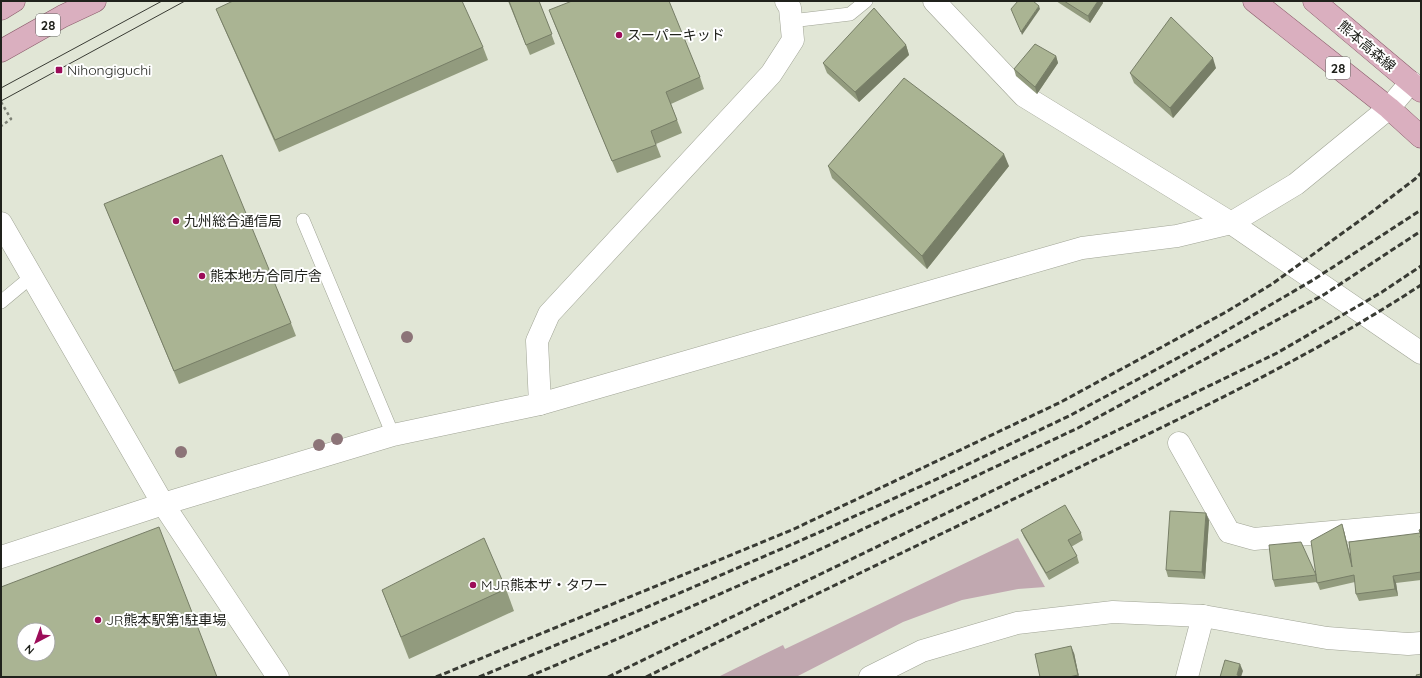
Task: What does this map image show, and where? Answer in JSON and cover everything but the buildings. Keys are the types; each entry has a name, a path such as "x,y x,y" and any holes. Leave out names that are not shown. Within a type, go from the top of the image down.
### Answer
{"main road":[{"path":"1,9 14,1"},
{"name":"28","path":"1,51 63,16 95,1"},
{"name":"28","path":"1254,1 1389,108 1421,137"},
{"name":"熊本高森線","path":"1314,1 1418,82"}],"street":[{"path":"934,1 1024,96 1231,223 1421,353"},
{"path":"540,404 537,341 549,314 771,74 793,40 789,11"},
{"path":"1,557 163,504 393,435 540,404 1082,248 1177,236 1231,223 1296,184 1389,108 1418,82"},
{"path":"1,224 163,504 278,677"},
{"path":"1179,443 1228,532 1254,539 1421,524"},
{"path":"870,677 922,651 1017,623 1113,612 1203,616 1327,638 1408,644 1421,643"},
{"path":"1187,677 1203,616"}],"lane":[{"path":"789,11 850,14 866,1"},
{"path":"304,220 393,435"},
{"path":"1,302 31,277"}],"path":[{"path":"1,102 11,119 1,126"}],"shaded area":[{"path":"1018,538 1045,587 1018,589 962,600 903,622 796,677 718,677 783,645 785,649"}],"tram line":[{"path":"1,88 162,1"},
{"path":"1,101 185,1"}],"railway":[{"path":"436,677 794,529 1061,402 1226,312 1272,284 1373,211 1421,173"},
{"path":"479,677 638,611 802,540 939,478 1071,415 1200,346 1313,280 1421,210"},
{"path":"528,677 808,555 1078,428 1325,294 1421,231"},
{"path":"608,677 1277,353 1382,292 1421,266"},
{"path":"646,677 1212,403 1339,335 1421,285"}],"place":[{"name":"スーパーキッド","path":"619,35"},
{"name":"Nihongiguchi","path":"59,70"},
{"name":"九州総合通信局","path":"176,221"},
{"name":"熊本地方合同庁舎","path":"202,276"},
{"name":"MJR熊本ザ・タワー","path":"473,585"},
{"name":"JR熊本駅第1駐車場","path":"98,620"}]}
